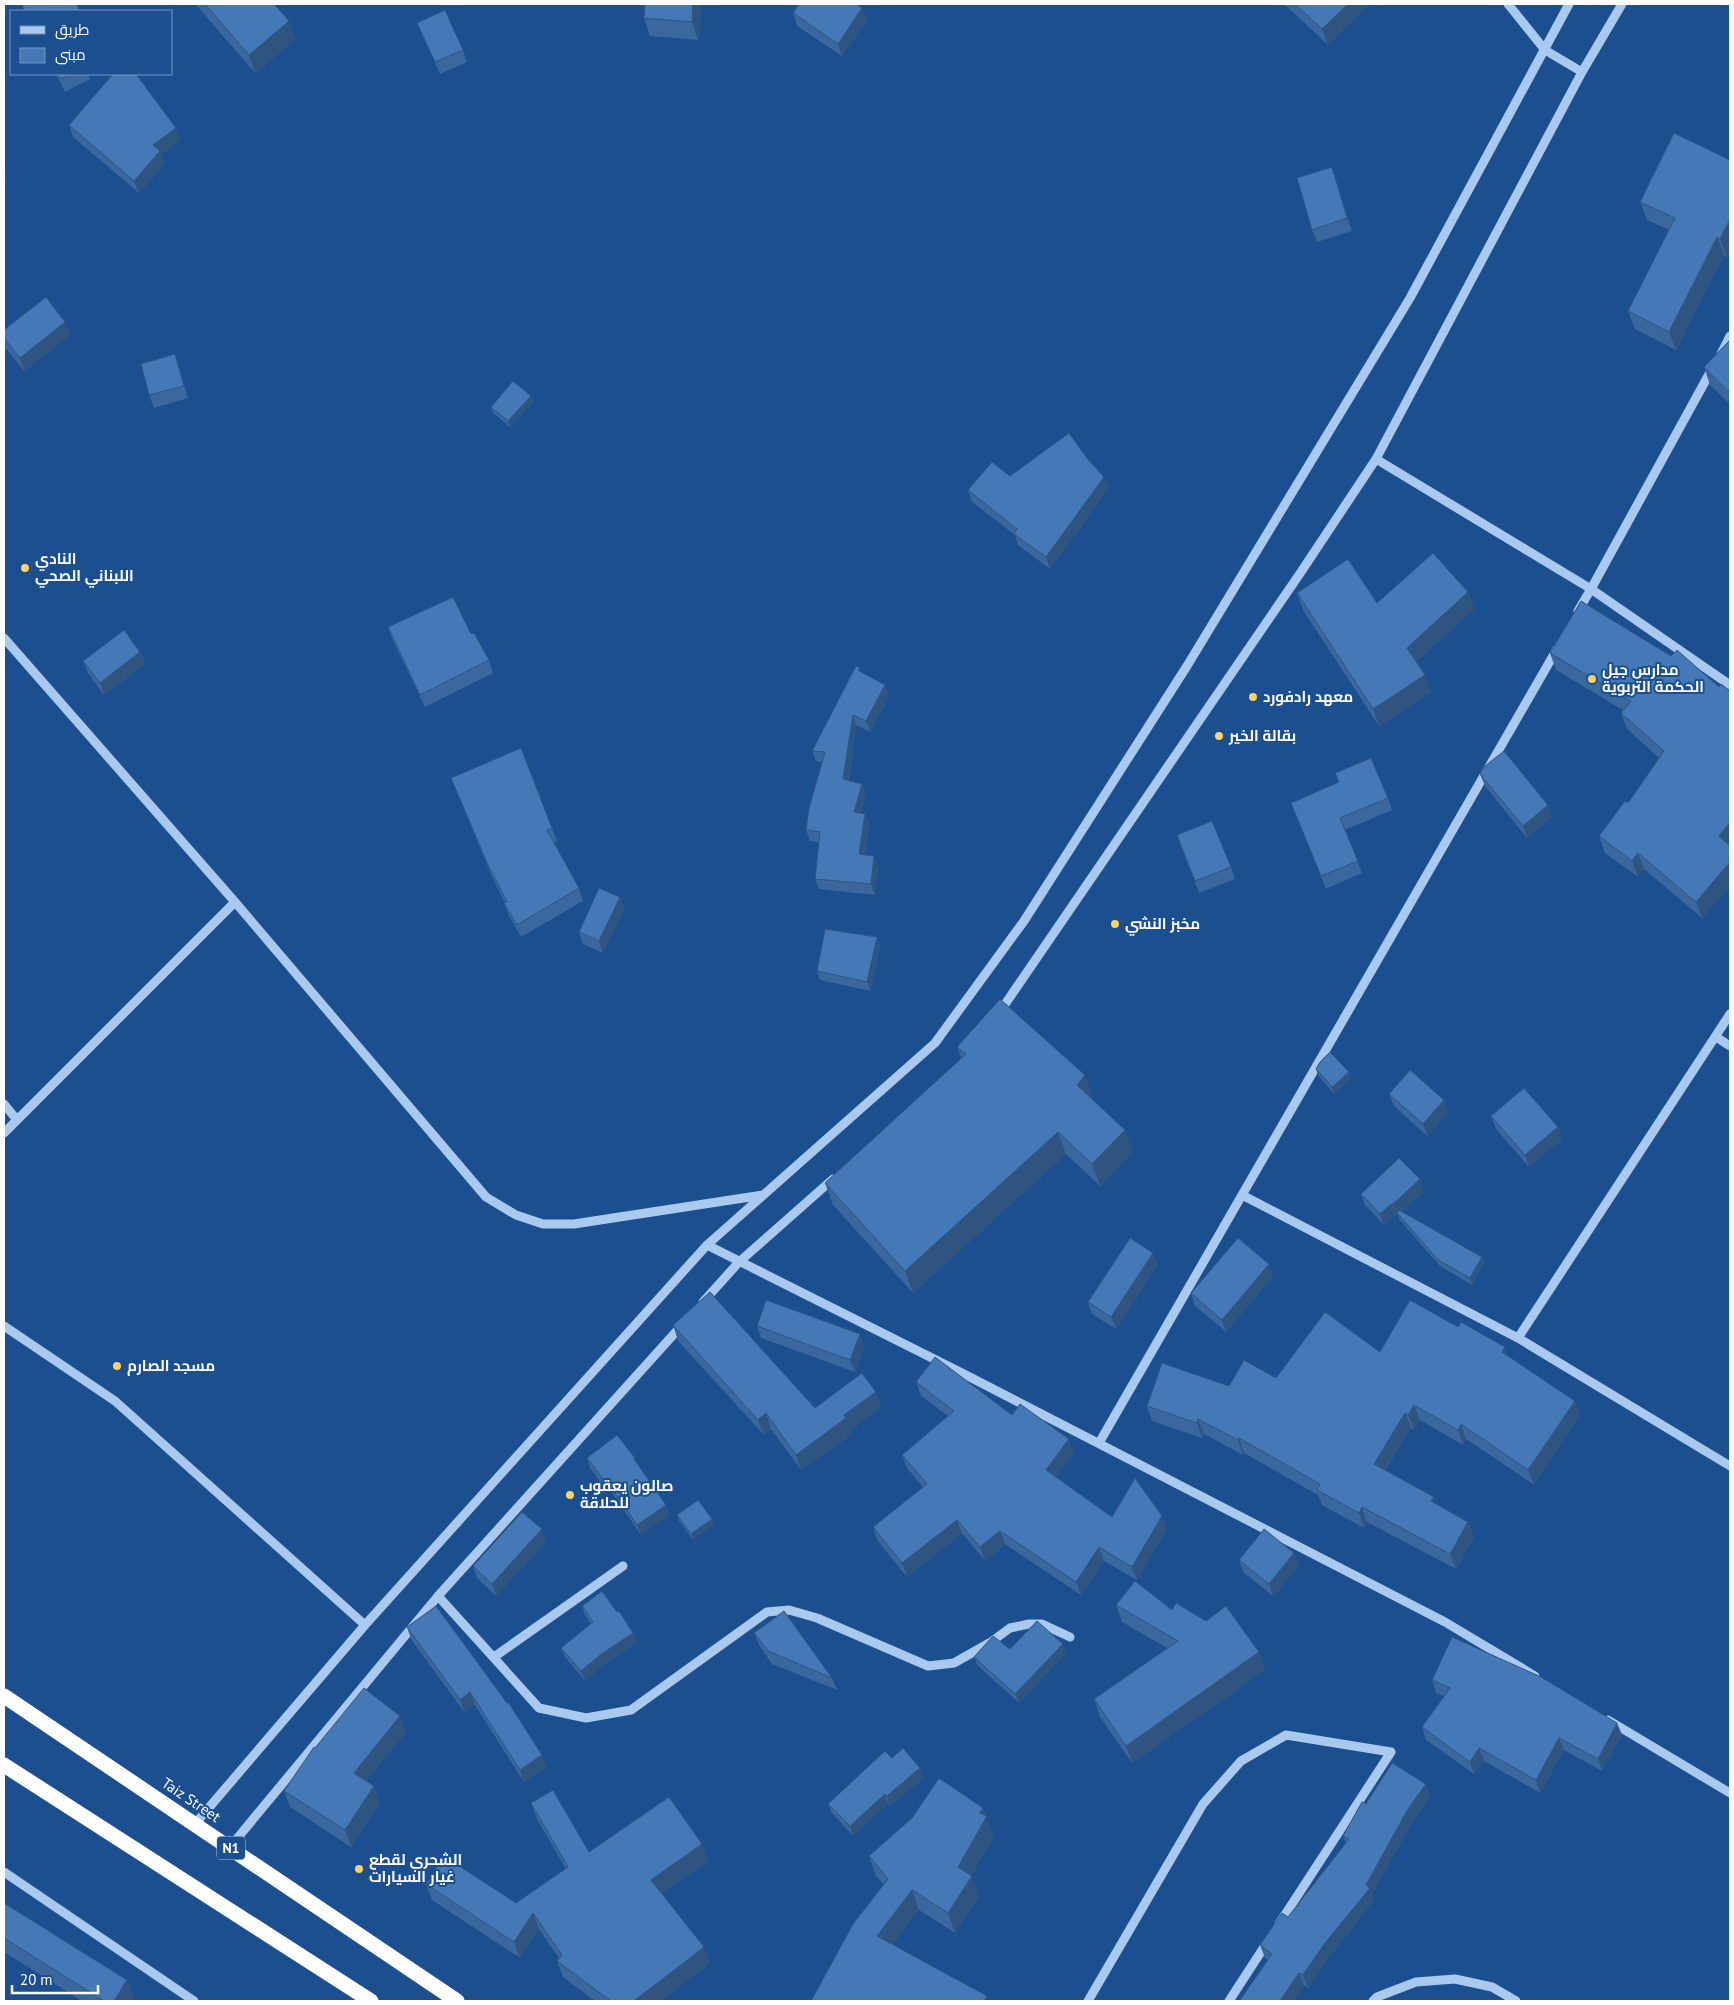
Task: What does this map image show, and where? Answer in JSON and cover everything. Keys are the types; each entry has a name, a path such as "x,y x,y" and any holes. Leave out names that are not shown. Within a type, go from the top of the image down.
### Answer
{"highway":[{"name":"Taiz Street","path":"4,1696 457,2001"},
{"path":"4,1766 371,2001"}],"street":[{"path":"1508,4 1545,50 1582,72"},
{"path":"195,1824 365,1625 707,1245 935,1043 1024,921 1187,666 1410,298 1569,4"},
{"path":"992,1024 1376,459 1582,72 1622,4"},
{"path":"1572,623 1730,336"},
{"path":"1376,459 1591,589 1730,685"},
{"path":"4,638 235,902 486,1197 516,1215 543,1224 574,1224 763,1195"},
{"path":"1099,1444 1562,640"},
{"path":"4,1133 235,902"},
{"path":"1518,1338 1730,1014"},
{"path":"1716,1037 1730,1046"},
{"path":"4,1104 16,1120"},
{"path":"699,1307 739,1262 843,1170"},
{"path":"1242,1195 1518,1338 1730,1466"},
{"path":"707,1245 1445,1622 1546,1682"},
{"path":"230,1848 438,1596 692,1314"},
{"path":"4,1326 115,1401 365,1625"},
{"path":"494,1657 623,1566"},
{"path":"438,1596 539,1708 586,1718 631,1710 767,1612 789,1610 817,1618 928,1666 954,1663 991,1642 1010,1628 1029,1624 1042,1624 1070,1637"},
{"path":"1596,1712 1730,1793"},
{"path":"1088,2001 1202,1804 1241,1761 1286,1734 1391,1752 1229,2001"},
{"path":"4,1872 194,2001"},
{"path":"1373,2001 1376,1997 1416,1982 1455,1978 1492,1987 1516,2001"}],"building":[{"path":"22,4 77,4 79,10 24,10"},
{"path":"205,4 274,4 289,21 249,55"},
{"path":"645,4 693,4 692,22 644,18"},
{"path":"799,4 856,4 862,8 838,44 793,13"},
{"path":"1295,4 1348,4 1322,29"},
{"path":"445,10 463,50 435,62 417,23"},
{"path":"58,75 70,75 60,79"},
{"path":"112,75 137,75 176,128 153,145 160,151 134,181 69,125"},
{"path":"1674,133 1730,160 1730,219 1720,239 1717,237 1669,332 1628,311 1675,218 1640,202"},
{"path":"1332,167 1347,218 1312,230 1297,178"},
{"path":"46,297 65,322 20,358 4,338 4,330"},
{"path":"1730,340 1730,393 1704,367"},
{"path":"175,354 184,386 149,395 141,364"},
{"path":"513,381 531,396 508,421 491,407"},
{"path":"1069,433 1086,457 1104,477 1046,557 1014,534 1017,529 968,490 992,462 1010,476"},
{"path":"1433,553 1468,592 1407,648 1425,675 1373,709 1297,593 1348,559 1377,603"},
{"path":"453,597 471,634 474,633 489,660 420,695 388,627"},
{"path":"1581,601 1671,656 1677,650 1719,687 1721,684 1730,691 1730,822 1719,836 1730,846 1730,862 1696,902 1638,853 1632,861 1599,836 1625,801 1628,803 1664,751 1621,713 1631,701 1550,653"},
{"path":"124,630 140,652 100,683 83,661"},
{"path":"856,666 859,667 859,671 885,685 866,721 853,715 843,779 862,784 854,812 865,814 859,854 874,856 871,884 815,879 820,832 806,830 809,808 825,752 812,751"},
{"path":"521,748 552,828 547,830 579,888 517,925 504,903 507,902 488,865 451,778"},
{"path":"1504,751 1548,805 1523,826 1480,774 1485,766"},
{"path":"1371,758 1388,798 1340,818 1358,861 1321,876 1291,803 1339,782 1335,773"},
{"path":"1212,821 1231,867 1195,881 1177,835"},
{"path":"599,888 620,897 599,941 579,932"},
{"path":"825,929 877,937 867,982 817,971"},
{"path":"1000,999 1085,1075 1077,1085 1125,1130 1092,1164 1058,1132 905,1271 825,1183 966,1054 957,1047"},
{"path":"1330,1052 1349,1072 1332,1087 1316,1069"},
{"path":"1410,1070 1444,1100 1423,1124 1389,1094"},
{"path":"1524,1088 1558,1127 1525,1155 1491,1116"},
{"path":"1399,1158 1420,1179 1380,1214 1361,1194"},
{"path":"1399,1210 1482,1257 1470,1278 1438,1260 1397,1213"},
{"path":"1130,1238 1153,1253 1111,1317 1088,1302"},
{"path":"1238,1238 1269,1264 1222,1320 1191,1293"},
{"path":"710,1292 815,1408 862,1373 876,1392 844,1415 846,1418 796,1455 766,1413 758,1420 673,1325"},
{"path":"766,1300 860,1334 850,1360 757,1326"},
{"path":"1410,1300 1458,1327 1461,1322 1505,1347 1502,1352 1575,1401 1528,1470 1461,1424 1458,1430 1414,1405 1408,1415 1405,1413 1374,1464 1434,1497 1431,1501 1468,1522 1450,1554 1362,1507 1359,1513 1317,1490 1320,1484 1239,1438 1238,1440 1198,1419 1197,1423 1147,1406 1162,1363 1229,1386 1244,1360 1276,1378 1325,1312 1380,1352"},
{"path":"935,1357 1012,1415 1020,1404 1069,1439 1046,1470 1112,1517 1135,1478 1162,1516 1132,1567 1099,1547 1076,1582 1000,1531 980,1547 957,1520 902,1563 873,1527 927,1484 902,1455 954,1411 916,1382"},
{"path":"617,1435 635,1458 666,1505 637,1525 606,1480 605,1482 587,1458"},
{"path":"698,1500 712,1519 691,1534 677,1515"},
{"path":"522,1512 542,1529 492,1584 473,1566"},
{"path":"1264,1529 1294,1553 1269,1584 1239,1560"},
{"path":"1135,1581 1172,1610 1176,1603 1206,1621 1226,1606 1259,1652 1126,1746 1094,1699 1178,1641 1116,1605"},
{"path":"602,1591 617,1612 619,1611 633,1633 600,1655 581,1671 561,1648 593,1622 582,1606"},
{"path":"436,1606 508,1702 542,1755 520,1770 470,1692 460,1700 407,1627"},
{"path":"784,1611 832,1678 768,1651 754,1633"},
{"path":"1037,1621 1063,1644 1015,1694 974,1657 993,1636 1010,1649"},
{"path":"1452,1637 1541,1677 1617,1723 1598,1759 1559,1738 1536,1780 1479,1748 1470,1762 1422,1727 1450,1688 1432,1680"},
{"path":"364,1688 400,1716 354,1773 374,1786 345,1830 284,1791 314,1747"},
{"path":"903,1748 920,1768 887,1796 885,1794 850,1826 828,1804 885,1751 892,1758"},
{"path":"1392,1763 1426,1784 1408,1809 1366,1885 1370,1888 1325,1943 1303,1975 1299,1973 1280,2001 1241,2001 1272,1954 1260,1945 1282,1913 1288,1917 1349,1839 1343,1836 1362,1802 1366,1804"},
{"path":"939,1778 983,1808 980,1813 987,1816 958,1867 972,1876 948,1913 912,1890 877,1936 987,1996 984,2001 811,2001 853,1924 888,1879 869,1856 912,1818"},
{"path":"553,1790 589,1852 669,1797 702,1844 651,1880 704,1947 634,2001 611,2001 557,1961 562,1955 533,1913 514,1942 426,1884 444,1856 516,1903 568,1867 531,1803"},
{"path":"4,1903 127,1980 114,2001 104,2001 4,1938"}],"place":[{"name":"النادي اللبناني الصحي","path":"25,568"},
{"name":"مدارس جيل الحكمة التربوية","path":"1592,679"},
{"name":"معهد رادفورد","path":"1253,697"},
{"name":"بقالة الخير","path":"1219,736"},
{"name":"مخبز النشي","path":"1115,924"},
{"name":"مسجد الصارم","path":"117,1366"},
{"name":"صالون يعقوب للحلاقة","path":"570,1495"},
{"name":"الشحري لقطع غيار السيارات","path":"359,1869"}]}
